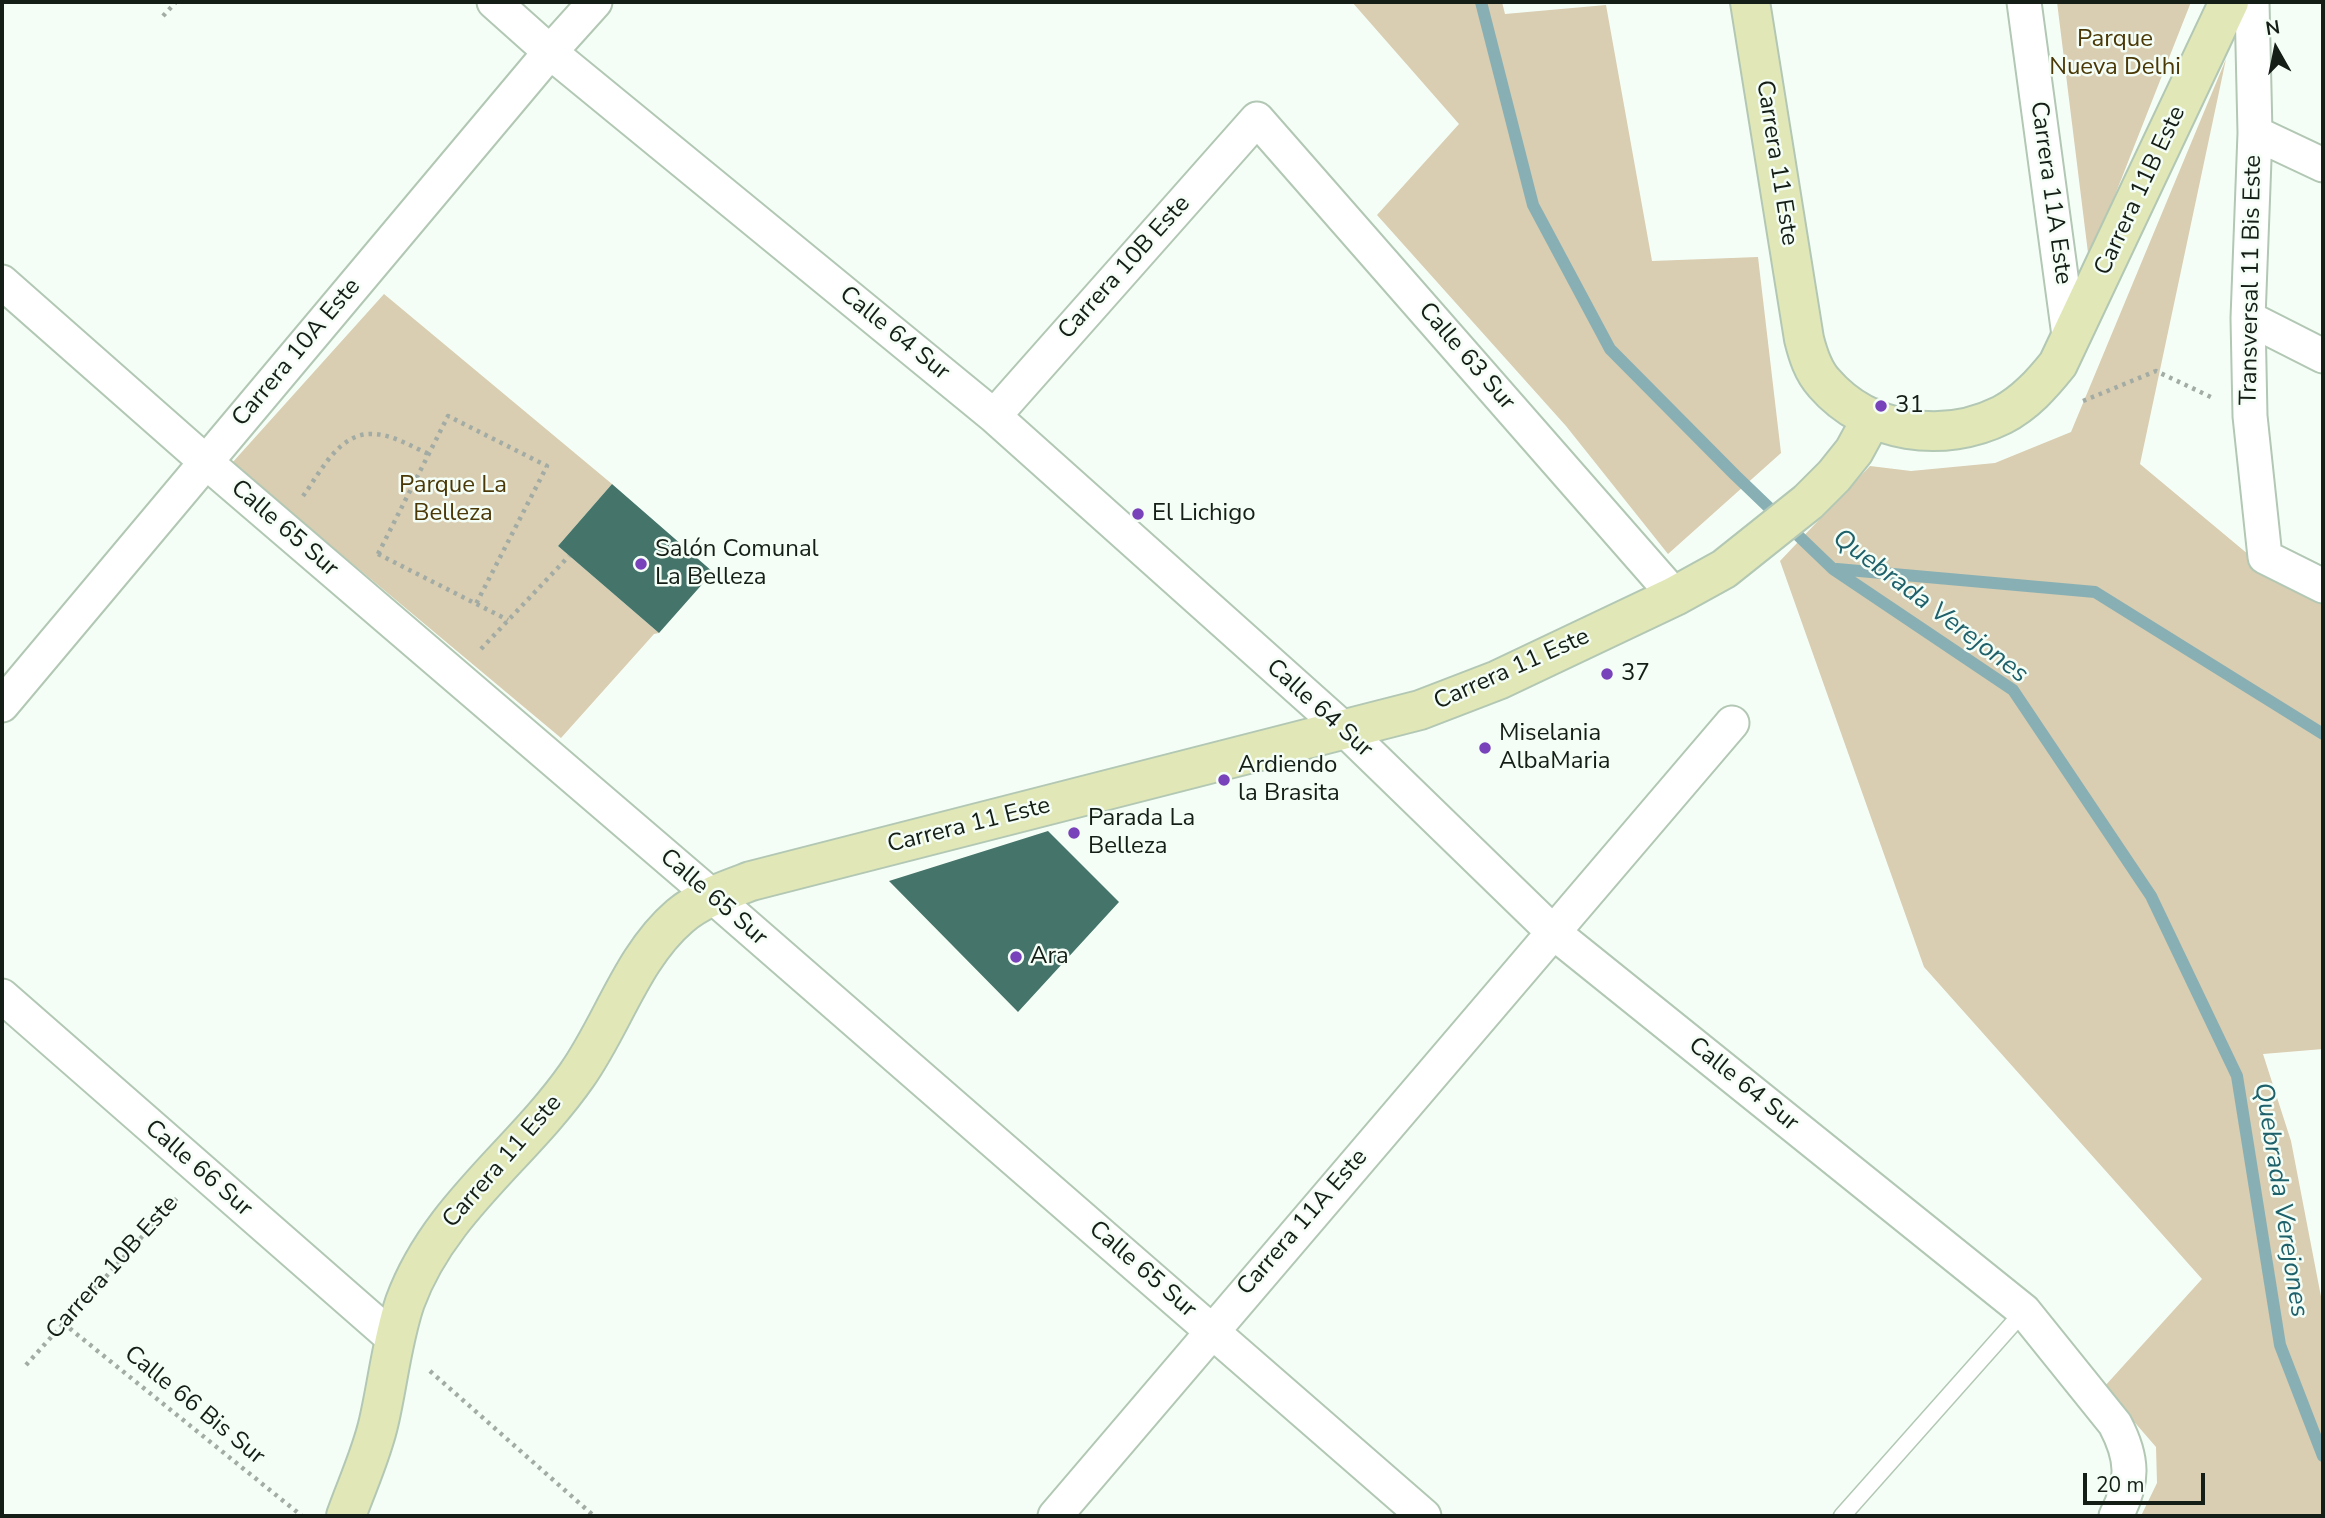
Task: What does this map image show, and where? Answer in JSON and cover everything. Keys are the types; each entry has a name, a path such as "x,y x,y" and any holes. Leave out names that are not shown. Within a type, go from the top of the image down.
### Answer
{"street":[{"name":"Calle 64 Sur","path":"494,2 550,52 993,416 1345,730 1553,932 2024,1311 2115,1423 2127,1449 2130,1477 2128,1490 2116,1516"},
{"name":"Carrera 10A Este","path":"2,705 550,52 595,2"},
{"name":"Carrera 11 Este","path":"346,1516 378,1424 405,1302 424,1261 448,1222 556,1102 576,1076 654,943 681,914 712,896 751,881 1420,710 1498,680 1675,596 1724,569 1808,502 1834,476 1854,451 1872,418 1841,399 1823,382 1811,363 1804,340 1751,2"},
{"name":"Carrera 11A Este","path":"2024,2 2070,342"},
{"name":"Carrera 11B Este","path":"1872,418 1908,430 1957,430 2004,414 2043,384 2070,342 2229,2"},
{"name":"Transversal 11 Bis Este","path":"2252,2 2255,133 2248,318 2250,415 2265,557 2323,586"},
{"name":"Carrera 10B Este","path":"993,416 1257,119"},
{"name":"Calle 63 Sur","path":"1257,119 1675,596"},
{"path":"2255,133 2323,165"},
{"name":"Calle 65 Sur","path":"2,282 1424,1516"},
{"path":"2248,318 2323,356"},
{"name":"Carrera 11A Este","path":"1055,1516 1732,723"},
{"name":"Calle 66 Sur","path":"2,996 395,1340"}],"lane":[{"path":"1842,1516 2024,1311"}],"path":[{"path":"163,16 176,2"},
{"path":"2075,403 2156,371 2250,415"},
{"path":"378,554 448,416 547,466 475,604"},
{"path":"300,500 340,446 361,435 388,437 429,454"},
{"path":"366,548 508,620"},
{"path":"474,657 569,556"},
{"name":"Carrera 10B Este","path":"26,1365 201,1172"},
{"name":"Calle 66 Bis Sur","path":"63,1323 302,1516"},
{"path":"395,1340 594,1516"}],"green space":[{"path":"1352,2 1502,2 1505,14 1606,5 1652,261 1758,257 1781,453 1668,554 1566,426 1377,215 1459,124"},
{"name":"Parque Nueva Delhi","path":"2057,2 2191,2 2089,261"},
{"path":"2226,59 2140,464 2279,580 2323,601 2323,1049 2263,1054 2291,1141 2323,1307 2323,1516 2141,1516 2157,1483 2156,1447 2104,1387 2202,1279 1924,967 1780,561 1870,466 1911,471 1995,463 2071,432"},
{"name":"Parque La Belleza","path":"384,294 612,484 558,546 659,633 654,634 561,738 232,463"}],"building":[{"name":"Salón Comunal La Belleza","path":"612,484 713,572 659,633 558,546"},
{"name":"Ara","path":"1048,831 1119,902 1018,1012 889,881"}],"waterway":[{"name":"Quebrada Verejones","path":"1481,2 1533,205 1610,349 1833,569 2013,690 2151,896 2237,1076 2280,1345 2323,1456"},
{"path":"1837,569 2095,592 2323,734"}],"place":[{"name":"31","path":"1881,406"},
{"name":"El Lichigo","path":"1138,514"},
{"name":"Salón Comunal La Belleza","path":"641,564"},
{"name":"37","path":"1607,674"},
{"name":"Miselania AlbaMaria","path":"1485,748"},
{"name":"Ardiendo la Brasita","path":"1224,780"},
{"name":"Parada La Belleza","path":"1074,833"},
{"name":"Ara","path":"1016,957"}]}
